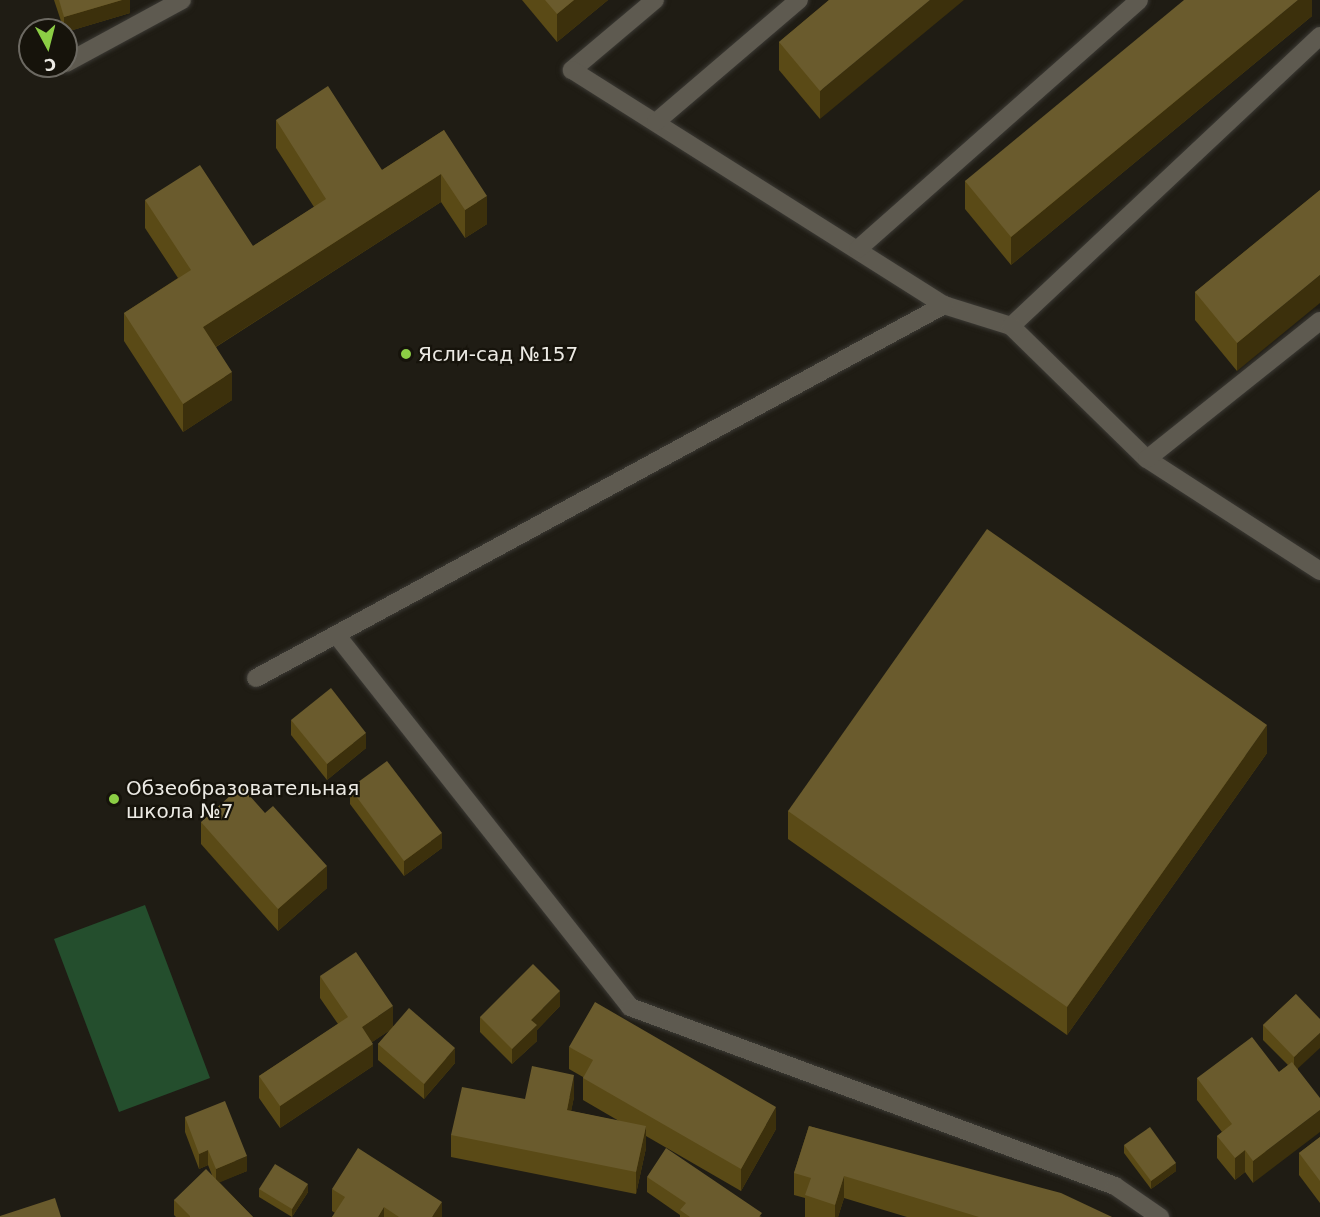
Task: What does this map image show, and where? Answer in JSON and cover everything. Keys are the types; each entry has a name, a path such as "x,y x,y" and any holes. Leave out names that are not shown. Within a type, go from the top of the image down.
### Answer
{"street":[{"path":"78,57 182,0"},
{"path":"655,0 572,70 944,305 1011,326 1147,459 1320,571"},
{"path":"656,122 799,0"},
{"path":"858,249 1139,0"},
{"path":"1011,326 1320,36"},
{"path":"256,678 338,637 944,305"},
{"path":"1147,459 1320,321"},
{"path":"338,637 630,1007 1115,1186 1160,1217"}],"green space":[{"path":"145,905 210,1078 119,1112 54,939"}],"building":[{"path":"59,0 122,0 64,17"},
{"path":"545,0 574,0 557,14"},
{"path":"829,0 930,0 820,91 779,42"},
{"path":"1184,0 1298,0 1011,237 965,181"},
{"path":"328,86 382,170 444,130 487,196 465,210 441,174 203,327 232,372 183,404 124,313 191,270 145,200 200,165 253,246 326,199 276,120"},
{"path":"1320,190 1320,275 1237,343 1195,292"},
{"path":"987,529 1267,725 1067,1007 788,811"},
{"path":"331,688 366,733 327,764 291,720"},
{"path":"387,761 442,833 404,861 350,788"},
{"path":"241,786 265,813 273,806 327,866 278,909 201,822"},
{"path":"356,952 393,1006 362,1027 373,1044 280,1106 259,1076 348,1017 320,976"},
{"path":"533,964 560,991 531,1020 537,1025 512,1049 480,1017"},
{"path":"1296,994 1320,1019 1320,1033 1294,1057 1263,1025"},
{"path":"595,1002 776,1107 741,1169 583,1078 593,1060 569,1047"},
{"path":"409,1008 455,1048 424,1084 378,1044"},
{"path":"1252,1037 1279,1072 1292,1062 1320,1098 1320,1110 1253,1161 1245,1150 1235,1158 1217,1136 1232,1124 1197,1078"},
{"path":"532,1066 574,1075 567,1110 646,1126 636,1172 451,1135 462,1087 525,1099"},
{"path":"225,1101 247,1156 216,1169 208,1150 199,1154 185,1117"},
{"path":"809,1126 1061,1193 1112,1217 979,1217 844,1176 835,1205 805,1195 811,1178 794,1173"},
{"path":"1150,1127 1176,1163 1151,1181 1124,1145"},
{"path":"1320,1137 1320,1181 1299,1153"},
{"path":"358,1148 442,1202 432,1217 399,1217 384,1207 378,1217 332,1217 345,1197 332,1189"},
{"path":"666,1148 762,1213 759,1217 690,1217 680,1210 686,1203 647,1177"},
{"path":"275,1164 308,1184 292,1209 259,1189"},
{"path":"206,1169 253,1217 190,1217 174,1200"},
{"path":"55,1198 61,1217 0,1217 0,1216"}],"place":[{"name":"Ясли-сад №157","path":"406,354"},
{"name":"Обзеобразовательная школа №7","path":"114,799"}]}
